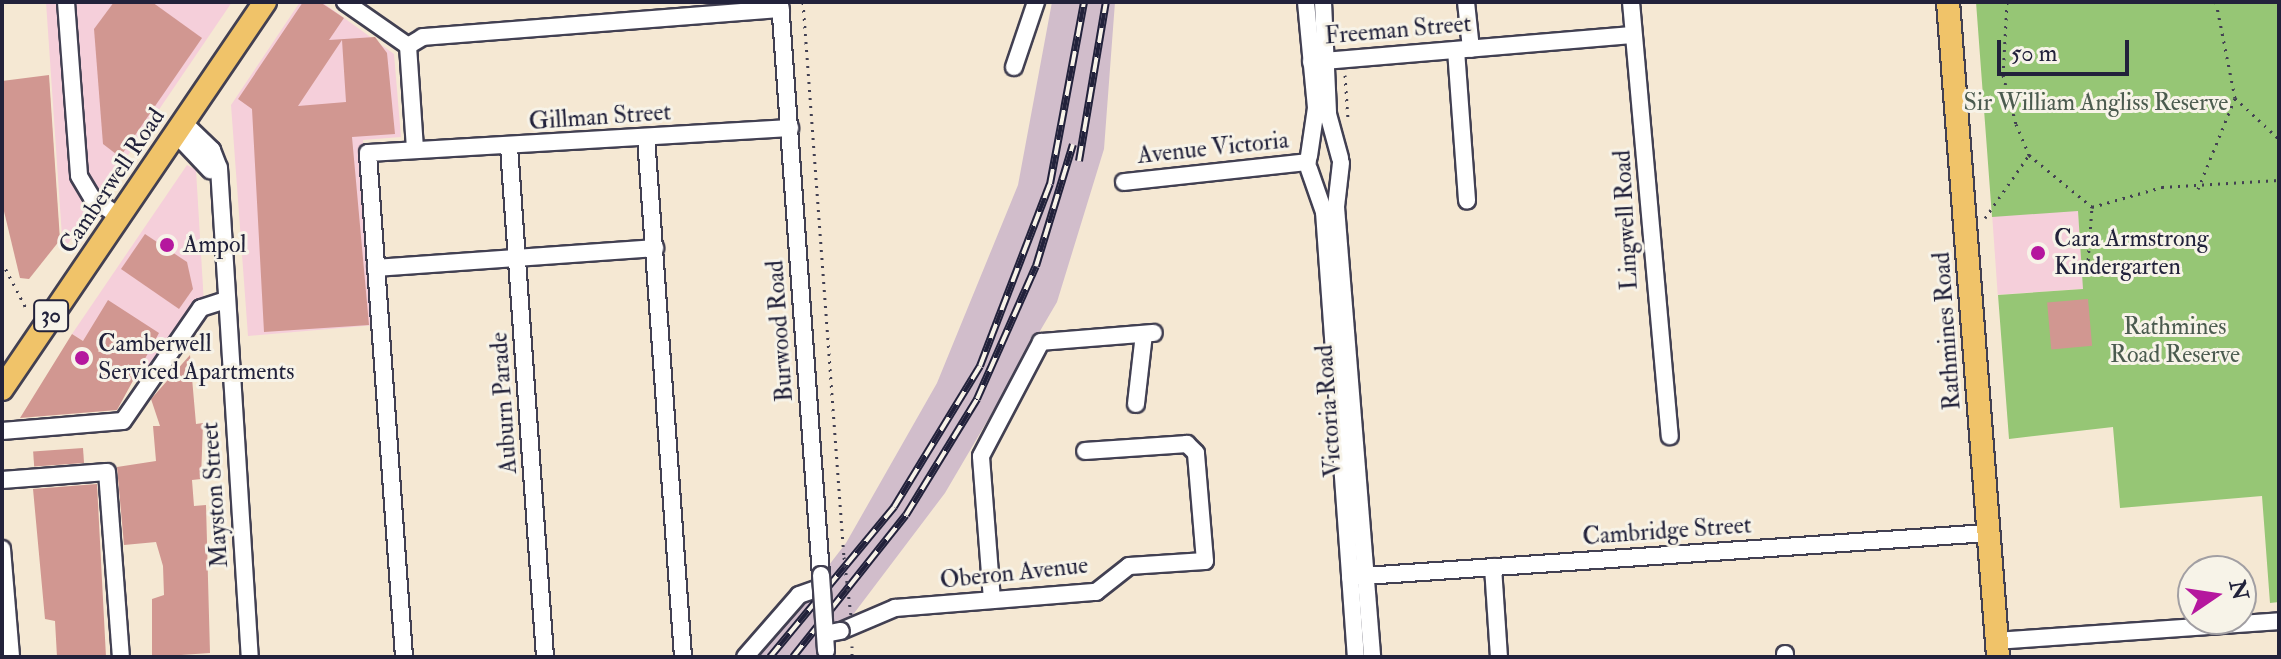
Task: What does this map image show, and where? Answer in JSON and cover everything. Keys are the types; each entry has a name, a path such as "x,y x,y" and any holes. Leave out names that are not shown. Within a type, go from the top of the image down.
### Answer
{"main road":[{"name":"Camberwell Road","path":"2,389 265,2"},
{"name":"Rathmines Road","path":"1948,2 1997,649"}],"street":[{"path":"66,2 79,176 92,198 120,217"},
{"path":"345,2 408,46"},
{"path":"1014,67 1036,2"},
{"name":"Victoria Road","path":"1306,2 1328,114 1341,160 1336,207 1339,320 1357,577 1356,657"},
{"name":"Victoria Road","path":"1323,2 1316,108 1308,162 1324,212 1339,320"},
{"path":"1466,2 1463,49 1467,201"},
{"name":"Lingwell Road","path":"1631,2 1633,35 1644,88 1651,270 1670,436"},
{"path":"408,46 423,37 781,5"},
{"name":"Burwood Road","path":"781,5 818,584 834,638"},
{"name":"Freeman Street","path":"1319,61 1633,35"},
{"path":"408,46 415,150"},
{"name":"Mayston Street","path":"180,128 202,155 218,186 250,657"},
{"name":"Gillman Street","path":"376,268 368,153 790,128"},
{"path":"646,137 683,657"},
{"path":"1327,146 1341,160 1327,179 1308,162 1327,146"},
{"name":"Auburn Parade","path":"509,147 545,657"},
{"name":"Avenue Victoria","path":"1124,182 1308,162"},
{"path":"404,657 376,268 655,248"},
{"path":"2,431 123,421 201,308 225,300"},
{"path":"992,600 981,456 1041,342 1149,333 1136,404"},
{"name":"Oberon Avenue","path":"834,638 889,610 1096,592 1129,566 1205,561 1196,453 1187,444 1085,451"},
{"path":"2,480 107,472 121,657"},
{"name":"Cambridge Street","path":"1357,577 1988,533"},
{"path":"2,549 11,657"},
{"path":"1493,567 1499,657"},
{"name":"Victoria Road","path":"1357,577 1372,657"},
{"path":"745,657 818,584"},
{"path":"1997,649 2279,621"}],"path":[{"path":"803,2 844,557 834,638"},
{"path":"2007,2 2003,75 2029,155 2092,207"},
{"path":"2198,189 2235,98 2216,2"},
{"path":"2235,98 2279,139"},
{"path":"1965,221 1989,218 2029,155"},
{"path":"2092,207 2162,187 2198,189 2279,180"},
{"path":"2087,276 2092,207"},
{"path":"2,262 27,310"},
{"path":"2279,487 2279,547"}],"shaded area":[{"path":"46,2 232,2 63,251"},
{"path":"300,2 322,2 394,54 401,137 363,140 375,325 248,336 231,105"},
{"path":"1052,2 1115,2 1104,149 1057,302 945,493 821,657 758,657 846,543 937,383 1018,185"},
{"name":"Ampol","path":"187,165 196,170 205,321 157,388 72,334"},
{"name":"Cara Armstrong Kindergarten","path":"2078,210 2084,289 1998,295 1992,216"}],"green space":[{"path":"1976,2 2279,2 2279,602 2270,603 2262,496 2120,508 2113,427 2009,439 1998,295 2083,289 2078,211 1992,217"}],"building":[{"path":"114,2 152,2 202,38 120,157 103,144 94,29"},
{"path":"303,2 320,2 344,18 329,40 375,37 387,53 395,134 352,137 369,325 264,332 252,109 238,99","holes":["342,40 346,102 298,106"]},
{"path":"49,75 60,240 29,279 20,278 2,203 2,81"},
{"path":"145,234 187,262 193,289 179,309 121,269"},
{"path":"2088,299 2092,346 2051,349 2047,303"},
{"name":"Camberwell Serviced Apartments","path":"108,300 159,333 117,410 20,418 72,334 83,341"},
{"path":"190,355 196,424 203,423 201,479 192,480 194,506 206,505 210,653 152,657 152,599 164,595 163,566 156,542 124,545 117,467 156,461 153,426 160,426 151,399"},
{"path":"83,448 84,463 34,466 33,451"},
{"path":"97,484 106,657 57,657 55,621 45,619 33,489"}],"railway":[{"path":"770,657 894,507 980,366 1050,184 1084,2"},
{"path":"1079,161 1106,2"},
{"path":"793,657 906,515 977,399 1036,266 1073,144"}],"place":[{"name":"Ampol","path":"167,245"},
{"name":"Cara Armstrong Kindergarten","path":"2038,253"},
{"name":"Camberwell Serviced Apartments","path":"82,358"}],"park label":[{"name":"Sir William Angliss Reserve","path":"2096,103"},
{"name":"Rathmines Road Reserve","path":"2175,341"}]}
